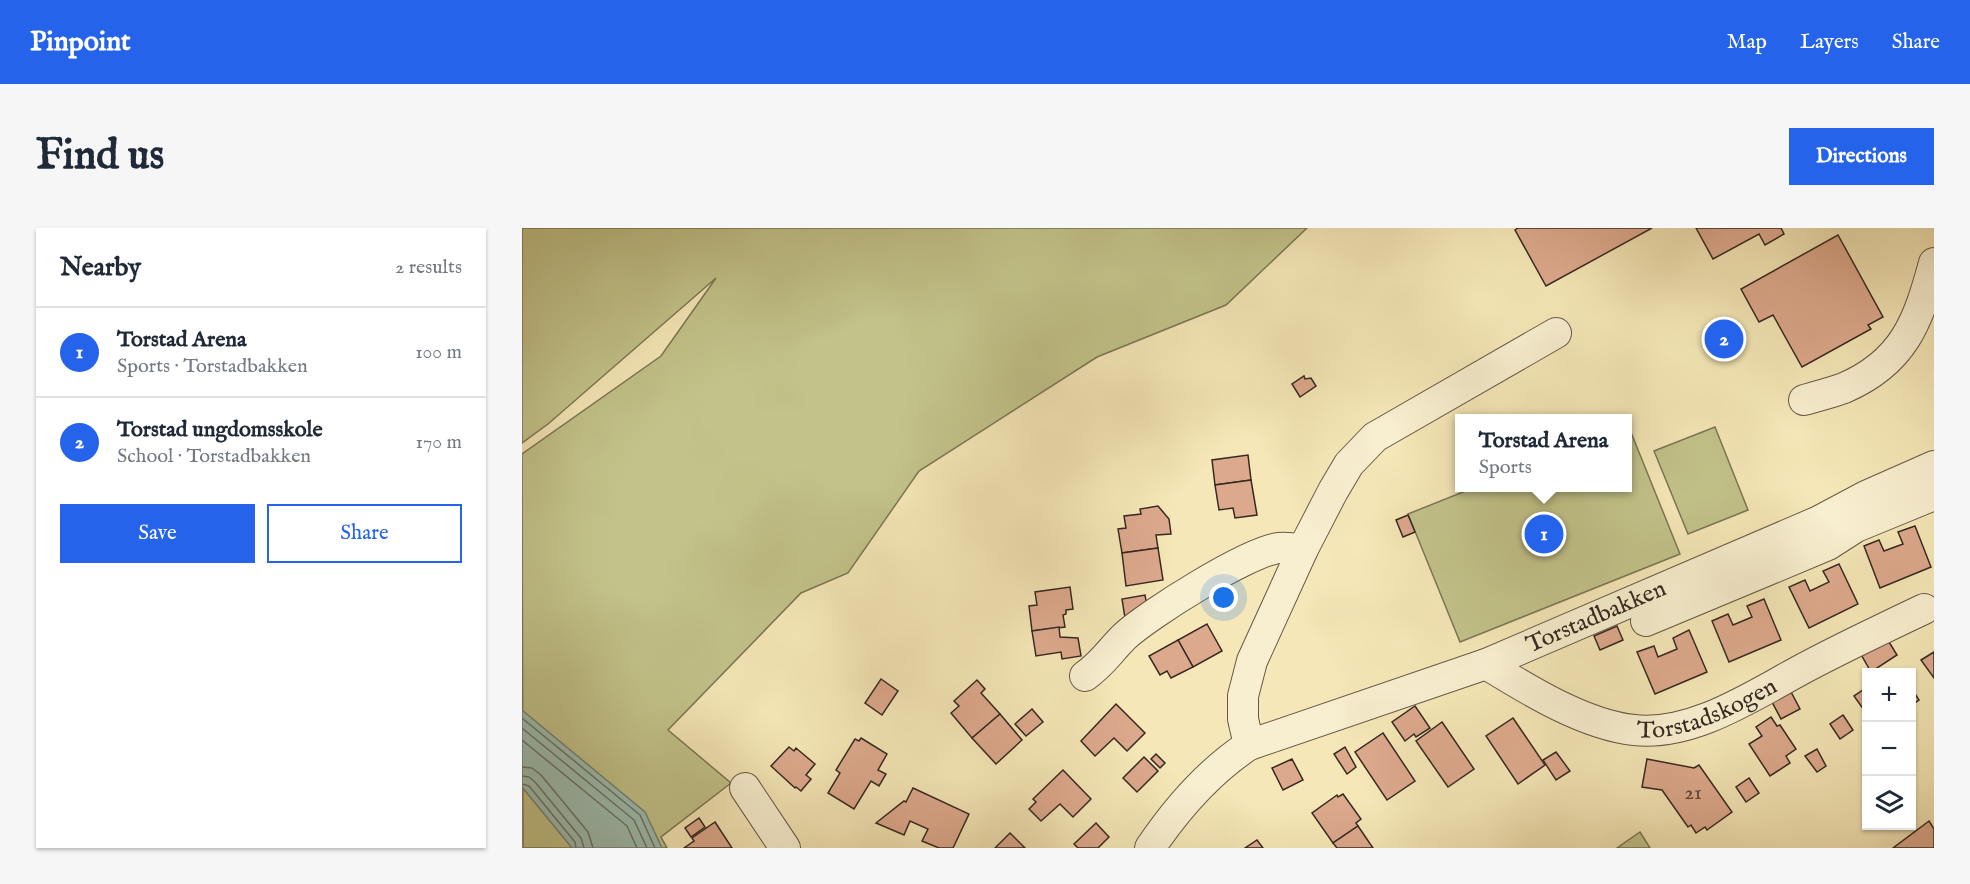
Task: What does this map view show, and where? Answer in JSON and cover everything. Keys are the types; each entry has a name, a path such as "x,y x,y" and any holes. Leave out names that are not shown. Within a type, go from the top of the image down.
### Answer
{"street":[{"path":"1804,400 1843,388 1871,374 1896,354 1913,326 1926,293 1934,263"},
{"path":"1249,745 1243,719 1243,696 1252,661 1303,549 1349,464 1376,437 1556,333"},
{"name":"Torstadbakken","path":"1150,848 1194,791 1223,762 1249,745 1486,664 1824,533 1866,496 1934,466"},
{"path":"1646,621 1824,533 1856,527 1934,495"},
{"path":"1085,676 1102,664 1125,636 1174,600 1247,560 1278,548 1303,549"},
{"name":"Torstadskogen","path":"1486,664 1516,682 1609,726 1646,731 1678,728 1708,718 1836,651 1924,609"},
{"path":"745,788 785,848"}],"green space":[{"path":"522,228 1307,228 1226,305 1097,357 919,471 848,573 801,593 668,730 731,783 661,837 667,848 523,848 522,454 661,356 716,278 548,424 522,443"},
{"path":"1715,427 1748,510 1688,534 1654,451"},
{"path":"1632,435 1680,554 1460,642 1408,514 1463,492 1632,492"},
{"path":"1640,832 1650,848 1617,848"}],"water":[{"path":"522,710 645,812 662,848 572,848 522,787"}],"building":[{"path":"1518,228 1652,228 1546,286 1515,230"},
{"path":"1696,228 1781,228 1784,234 1765,245 1759,234 1713,259"},
{"path":"1838,235 1883,317 1868,325 1871,329 1802,367 1773,315 1759,322 1741,289"},
{"path":"1304,376 1305,379 1311,378 1316,386 1300,397 1292,384"},
{"path":"1248,455 1251,480 1215,485 1212,460"},
{"path":"1251,480 1257,515 1235,518 1233,508 1219,510 1215,485"},
{"path":"1158,506 1169,519 1171,534 1156,535 1158,548 1122,553 1118,529 1126,528 1124,516 1141,514 1140,509"},
{"path":"1408,515 1415,532 1403,537 1396,520"},
{"path":"1915,526 1931,567 1880,588 1864,546 1879,540 1884,551 1903,544 1898,532"},
{"path":"1158,548 1163,580 1126,586 1122,553"},
{"path":"1839,564 1858,604 1809,628 1789,587 1805,580 1810,591 1829,582 1823,571"},
{"path":"1070,587 1073,609 1066,610 1066,614 1063,615 1065,627 1032,631 1029,606 1037,605 1035,592"},
{"path":"1145,595 1147,607 1126,624 1122,599"},
{"path":"1764,599 1781,640 1729,662 1712,621 1728,614 1733,625 1752,617 1747,606"},
{"path":"1207,624 1222,651 1193,667 1178,640"},
{"path":"1617,626 1623,640 1600,650 1594,636"},
{"path":"1059,627 1060,637 1078,638 1081,656 1062,659 1061,652 1036,656 1032,631"},
{"path":"1689,630 1707,672 1655,694 1637,652 1654,646 1658,657 1677,649 1673,638"},
{"path":"1886,637 1897,655 1877,668 1869,668 1859,651"},
{"path":"1178,640 1193,667 1171,678 1167,671 1160,675 1149,656"},
{"path":"1934,652 1934,678 1921,660"},
{"path":"881,679 898,691 882,715 865,703"},
{"path":"977,680 985,689 981,693 1000,714 972,738 951,713 959,706 954,701"},
{"path":"1790,690 1800,709 1781,719 1771,700"},
{"path":"1862,691 1862,707 1854,696"},
{"path":"1116,704 1145,733 1127,751 1114,738 1095,756 1081,741"},
{"path":"1415,706 1430,728 1416,737 1414,734 1405,741 1392,722"},
{"path":"1032,709 1043,722 1026,736 1015,724"},
{"path":"1000,714 1022,740 996,764 972,738"},
{"path":"1843,715 1853,730 1840,739 1830,724"},
{"path":"1771,717 1777,726 1780,725 1796,749 1786,756 1790,763 1770,776 1749,744 1762,736 1756,727"},
{"path":"1513,718 1545,765 1518,784 1486,736"},
{"path":"1442,722 1474,769 1448,787 1416,741"},
{"path":"1383,733 1415,781 1387,800 1355,752"},
{"path":"861,738 887,754 878,770 886,774 879,786 871,781 854,809 828,793 840,773 836,770 855,739 859,741"},
{"path":"789,747 794,751 796,748 815,764 806,775 811,779 801,791 771,766"},
{"path":"1345,747 1356,767 1347,774 1334,754"},
{"path":"1817,749 1826,766 1817,772 1805,756"},
{"path":"1556,752 1570,771 1556,780 1543,760"},
{"path":"1156,754 1165,763 1160,768 1151,759"},
{"path":"1144,757 1158,771 1137,792 1123,778"},
{"path":"1292,759 1303,780 1283,790 1272,768"},
{"path":"1647,759 1694,768 1699,765 1732,812 1707,830 1705,827 1696,833 1691,825 1688,827 1662,790 1642,787"},
{"path":"1063,770 1091,799 1073,817 1060,804 1041,821 1029,809 1036,802 1033,799"},
{"path":"1749,778 1759,793 1746,802 1736,787"},
{"path":"913,788 969,814 953,848 939,848 922,841 928,829 910,821 904,835 876,823 904,801 906,802"},
{"path":"1343,794 1361,819 1356,823 1358,826 1333,843 1312,813 1337,795 1338,797"},
{"path":"699,818 705,827 691,837 685,828"},
{"path":"1929,821 1934,829 1934,848 1893,848"},
{"path":"715,822 732,848 684,848 694,841 692,838"},
{"path":"1096,823 1109,837 1098,848 1078,848 1074,844"},
{"path":"1358,826 1373,848 1337,848 1333,843"},
{"path":"1010,833 1025,848 995,848"},
{"path":"1257,840 1263,848 1245,848"}],"place":[{"name":"Torstad ungdomsskole","path":"1724,339"},
{"name":"Torstad Arena","path":"1544,534"}]}
